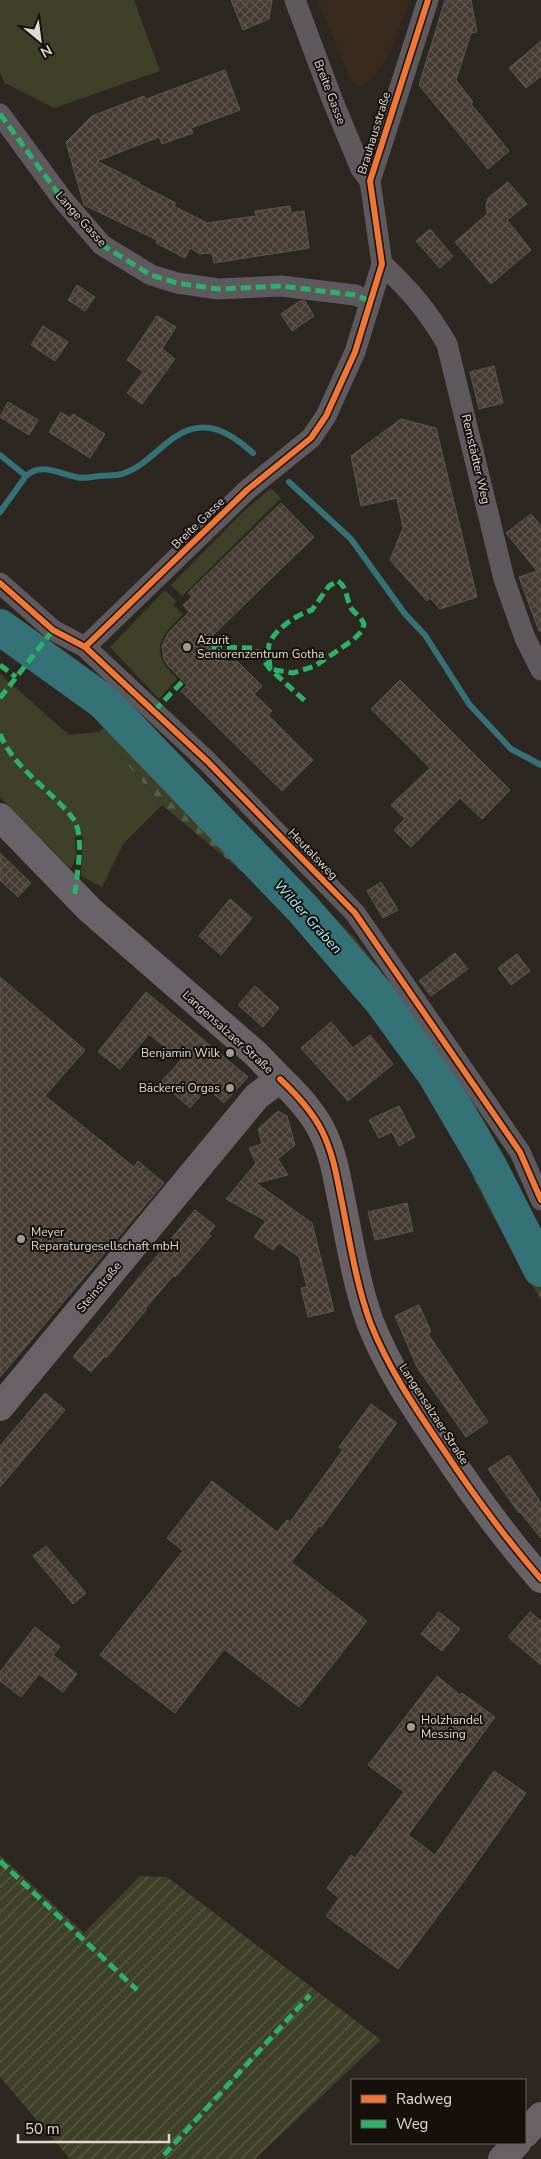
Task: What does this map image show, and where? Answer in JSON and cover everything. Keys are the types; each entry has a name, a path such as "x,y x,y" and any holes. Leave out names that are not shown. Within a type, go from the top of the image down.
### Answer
{"main road":[{"name":"Steinstraße","path":"0,1407 257,1096 280,1079"},
{"name":"Langensalzaer Straße","path":"280,1079 309,1110 328,1145 334,1163 354,1266 370,1321 390,1366 407,1397 478,1502 516,1551 541,1579"},
{"path":"526,2133 541,2116"},
{"path":"502,2159 516,2144"}],"street":[{"name":"Breite Gasse","path":"295,0 332,99 362,169 370,181"},
{"name":"Brauhausstraße","path":"326,416 355,352 382,264 370,181 428,0"},
{"name":"Lange Gasse","path":"0,114 63,200 102,245 151,276 177,283 218,289 280,286 355,295 370,301"},
{"name":"Remstädter Weg","path":"382,264 408,288 430,314 447,344 504,578 525,638 541,670"},
{"name":"Breite Gasse","path":"85,647 247,490 311,438 326,416"},
{"name":"Heutalsweg","path":"0,583 53,630 85,647 207,760 355,913 520,1152 541,1200"},
{"name":"Langensalzaer Straße","path":"0,817 90,910 256,1054 280,1079"}],"shaded area":[{"path":"318,0 410,0 390,52 374,77 360,87 352,83"}],"green space":[{"path":"0,0 134,0 160,71 54,108 5,83 0,73"},
{"path":"271,488 281,498 182,596 171,585 244,511"},
{"path":"165,590 176,601 173,605 183,614 168,631 160,645 163,661 177,679 159,699 110,647"},
{"path":"0,674 69,735 99,732 162,805 123,844 102,887 81,876 83,836 75,837 76,857 71,869 0,797"},
{"path":"126,706 354,937 421,1022 486,1124 541,1231 541,1300 489,1209 426,1081 376,1013 300,920 162,805 99,732"},
{"path":"0,1855 84,1933 140,1876 167,1877 381,2040 255,2159 70,2159 0,2077"}],"building":[{"path":"231,0 272,0 269,19 243,30"},
{"path":"445,0 471,0 477,32 471,33 456,80 473,102 471,104 509,151 488,169 419,85"},
{"path":"541,41 541,76 526,88 509,68"},
{"path":"225,70 240,110 191,128 193,133 162,144 159,137 97,161 176,203 174,206 207,223 256,216 255,211 290,206 291,213 304,211 309,248 214,263 212,253 200,254 190,248 185,258 156,243 157,240 84,205 66,142 92,116 144,96 146,99"},
{"path":"508,182 527,204 507,220 531,250 491,284 455,242 487,214 486,204 488,198"},
{"path":"430,229 453,256 440,268 416,241"},
{"path":"77,285 95,297 85,311 68,300"},
{"path":"300,301 305,301 314,316 292,331 281,314"},
{"path":"157,316 176,327 162,349 175,359 142,404 127,393 143,372 127,360"},
{"path":"43,326 68,342 55,361 31,345"},
{"path":"494,366 503,403 479,409 470,372"},
{"path":"8,402 38,420 29,435 0,417"},
{"path":"61,412 70,418 73,414 105,434 90,458 49,432"},
{"path":"401,419 436,428 477,597 440,609 430,598 427,601 390,560 403,528 397,498 361,506 351,456"},
{"name":"Azurit Seniorenzentrum Gotha","path":"281,503 314,537 212,636 211,660 238,662 262,686 254,694 272,711 268,715 313,760 282,791 181,691 187,685 168,666 164,659 162,646 168,633 189,612 183,605 192,597 188,593"},
{"path":"531,514 541,526 541,631 539,631 519,577 537,571 506,533"},
{"path":"400,680 510,790 482,819 460,798 411,847 394,830 405,819 391,805 430,768 371,709"},
{"path":"0,853 31,883 18,897 0,880"},
{"path":"381,882 398,910 383,918 367,891"},
{"path":"230,899 252,918 221,955 199,936"},
{"path":"455,953 468,969 431,996 419,981"},
{"path":"517,954 530,971 511,985 498,968"},
{"path":"0,977 85,1050 45,1096 134,1167 138,1161 164,1183 0,1377"},
{"path":"255,986 279,1008 263,1027 238,1005"},
{"path":"146,992 248,1077 224,1103 207,1088 190,1108 161,1082 181,1060 149,1034 120,1069 98,1052"},
{"path":"331,1022 353,1048 370,1035 393,1064 348,1101 301,1048"},
{"path":"399,1106 415,1137 399,1146 392,1132 379,1138 369,1120"},
{"path":"278,1111 287,1116 295,1145 278,1159 288,1175 256,1183 312,1223 334,1311 308,1317 301,1288 307,1287 299,1257 279,1243 273,1250 254,1237 266,1221 226,1199 256,1163 249,1148 262,1144 258,1129"},
{"path":"407,1203 413,1231 375,1240 368,1212"},
{"path":"195,1210 215,1226 208,1234 211,1236 175,1277 173,1276 106,1358 105,1356 91,1372 73,1357"},
{"path":"419,1305 431,1332 428,1334 488,1422 466,1437 417,1367 395,1316"},
{"path":"45,1393 65,1410 0,1487 0,1446"},
{"path":"371,1404 397,1423 321,1527 319,1526 291,1562 367,1621 299,1707 224,1649 175,1713 100,1655 183,1551 167,1538 212,1481 277,1532 287,1520 290,1522 343,1450 339,1447"},
{"path":"509,1455 541,1503 541,1538 519,1513 488,1469"},
{"path":"46,1546 86,1593 73,1604 33,1556"},
{"path":"439,1612 460,1629 442,1651 421,1634"},
{"path":"530,1612 541,1621 541,1665 508,1637"},
{"path":"35,1627 60,1647 53,1655 77,1674 63,1692 39,1674 21,1697 0,1681 0,1672"},
{"path":"437,1676 460,1695 462,1693 495,1717 408,1835 435,1855 494,1771 526,1793 398,1969 326,1916 339,1898 327,1888 351,1855 355,1858 404,1792 368,1765"}],"waterway":[{"path":"26,476 32,472 44,469 82,478 122,474 137,467 175,437 197,428 207,428 227,434 253,453"},
{"path":"0,455 26,476 0,512"},
{"path":"289,482 351,539 405,614 425,635 469,704 511,749 541,765"},
{"name":"Wilder Graben","path":"0,627 104,702 303,909 382,1001 435,1074 490,1168 541,1269"}],"marked path":[{"path":"0,114 63,200 102,245 151,275 177,283 218,289 281,286 355,295 370,301"},
{"path":"338,581 345,589 351,608 364,624 362,631 353,640 315,666 293,673 270,669 268,648 271,639 293,619 312,610 329,586 338,581"},
{"path":"0,698 53,630 50,628"},
{"path":"212,647 254,648 270,669 305,701"},
{"path":"0,665 16,677"},
{"path":"154,711 183,681"},
{"path":"0,734 14,758 75,821 79,838 75,894"},
{"path":"0,1861 137,1990"},
{"path":"164,2155 310,1995"}],"cycle path":[{"path":"85,647 247,490 311,438 326,416 355,352 382,264 370,181 428,0"},
{"path":"0,583 53,630 85,647 207,761 355,913 520,1152 541,1200"},
{"path":"280,1079 309,1110 322,1131 328,1146 335,1169 360,1290 370,1322 385,1355 412,1403 466,1483 502,1532 541,1579"}],"place":[{"name":"Azurit Seniorenzentrum Gotha","path":"187,647"},
{"name":"Benjamin Wilk","path":"230,1053"},
{"name":"Bäckerei Orgas","path":"230,1088"},
{"name":"Meyer Reparaturgesellschaft mbH","path":"21,1239"},
{"name":"Holzhandel Messing","path":"411,1727"}]}
